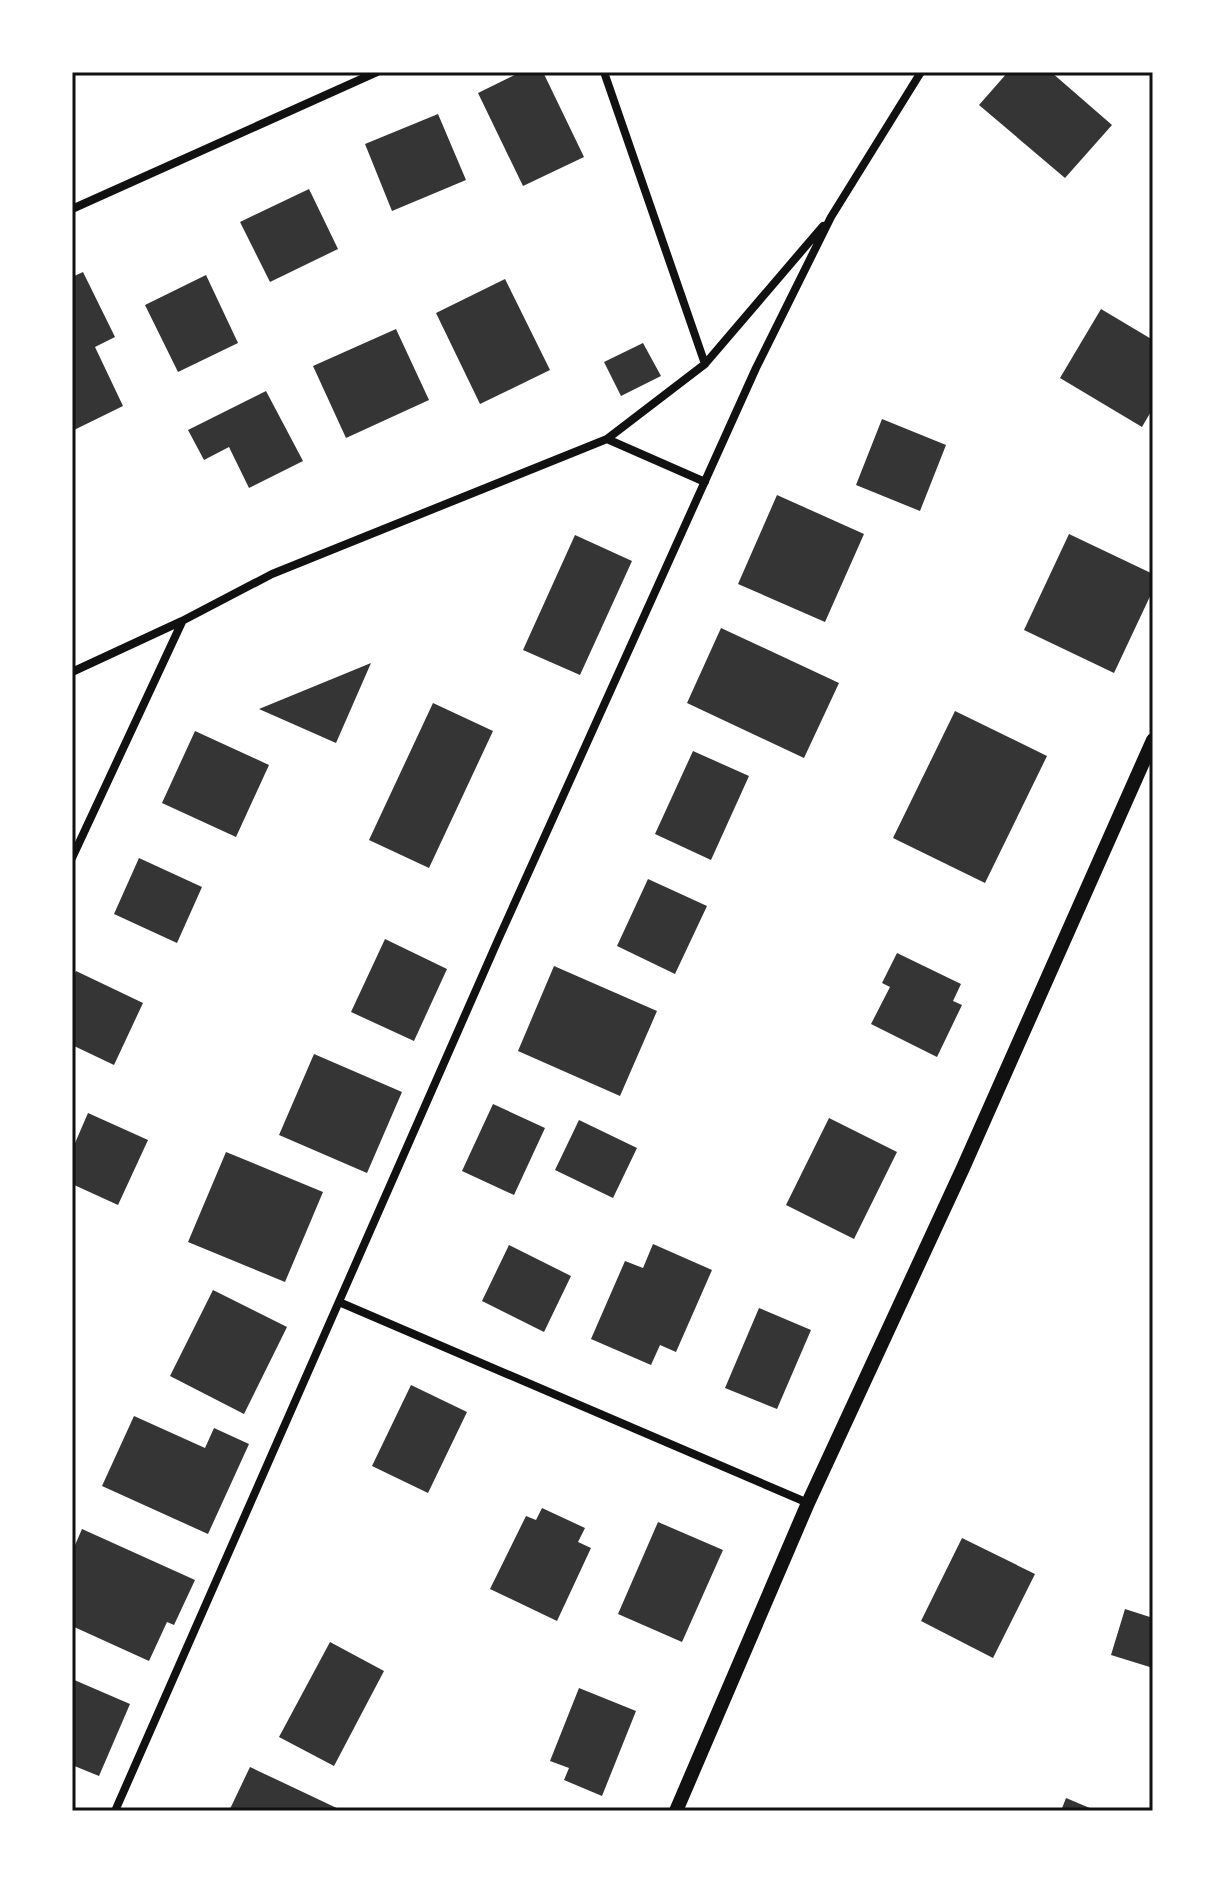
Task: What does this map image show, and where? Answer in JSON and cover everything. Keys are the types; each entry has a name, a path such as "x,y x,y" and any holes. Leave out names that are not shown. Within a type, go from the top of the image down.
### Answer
{"street":[{"path":"72,209 377,72"},
{"path":"604,72 705,364"},
{"path":"115,1811 498,940 756,368 831,217 921,72"},
{"path":"72,672 182,621 272,574 607,439 705,364 831,217"},
{"path":"607,439 705,482"},
{"path":"72,858 182,621"},
{"path":"676,1811 808,1503 963,1168 1153,740"},
{"path":"339,1302 808,1503"}],"building":[{"path":"521,72 543,72 584,157 523,186 478,93"},
{"path":"1008,72 1051,72 1112,125 1065,178 979,105"},
{"path":"438,114 466,180 392,211 365,144"},
{"path":"309,189 338,249 270,282 240,222"},
{"path":"83,272 115,337 95,347 123,406 72,431 72,277"},
{"path":"206,275 238,343 178,372 145,305"},
{"path":"505,279 550,370 480,404 436,313"},
{"path":"1101,309 1153,340 1153,408 1142,427 1060,378"},
{"path":"396,329 429,400 346,438 313,366"},
{"path":"643,343 661,376 621,396 604,362"},
{"path":"266,391 303,461 249,488 229,447 204,460 188,430"},
{"path":"882,419 946,445 920,511 856,485"},
{"path":"777,495 864,534 825,622 738,584"},
{"path":"1069,534 1153,574 1153,590 1114,673 1024,630"},
{"path":"575,535 632,561 580,675 523,650"},
{"path":"721,628 839,683 804,758 687,703"},
{"path":"371,663 336,743 259,709"},
{"path":"433,703 493,731 429,868 369,840"},
{"path":"955,711 1047,756 985,883 893,838"},
{"path":"195,731 269,765 236,837 162,803"},
{"path":"693,751 749,776 711,860 655,834"},
{"path":"139,858 202,887 177,943 114,914"},
{"path":"648,879 707,906 675,974 617,946"},
{"path":"385,939 447,969 414,1041 351,1012"},
{"path":"897,953 961,984 953,1001 962,1005 937,1057 871,1024 890,987 882,983"},
{"path":"554,966 657,1011 620,1096 518,1051"},
{"path":"76,971 143,1003 114,1065 72,1045 72,979"},
{"path":"314,1054 402,1092 367,1173 279,1135"},
{"path":"493,1104 545,1128 514,1195 462,1171"},
{"path":"88,1113 148,1140 118,1205 72,1184 72,1150"},
{"path":"829,1118 897,1152 854,1239 786,1205"},
{"path":"579,1120 637,1148 613,1198 555,1170"},
{"path":"226,1152 323,1192 285,1282 188,1242"},
{"path":"653,1244 712,1270 676,1352 660,1345 651,1365 591,1339 625,1261 643,1268"},
{"path":"509,1245 571,1276 544,1332 482,1301"},
{"path":"213,1290 287,1327 244,1414 170,1376"},
{"path":"759,1308 811,1330 777,1409 725,1388"},
{"path":"411,1385 467,1412 428,1493 372,1466"},
{"path":"134,1416 205,1448 214,1428 249,1444 208,1534 102,1486"},
{"path":"542,1508 585,1528 578,1542 591,1548 557,1621 490,1589 526,1516 536,1520"},
{"path":"658,1522 723,1550 682,1642 618,1614"},
{"path":"82,1529 195,1580 174,1625 167,1622 149,1661 72,1626 72,1552"},
{"path":"962,1538 1035,1574 993,1658 921,1621"},
{"path":"1125,1609 1153,1618 1153,1668 1111,1655"},
{"path":"330,1642 384,1671 334,1766 279,1737"},
{"path":"72,1679 130,1704 99,1776 72,1765"},
{"path":"579,1688 636,1711 602,1796 564,1780 569,1768 550,1761"},
{"path":"250,1767 343,1811 229,1811"},
{"path":"1066,1798 1097,1811 1061,1811"}]}
